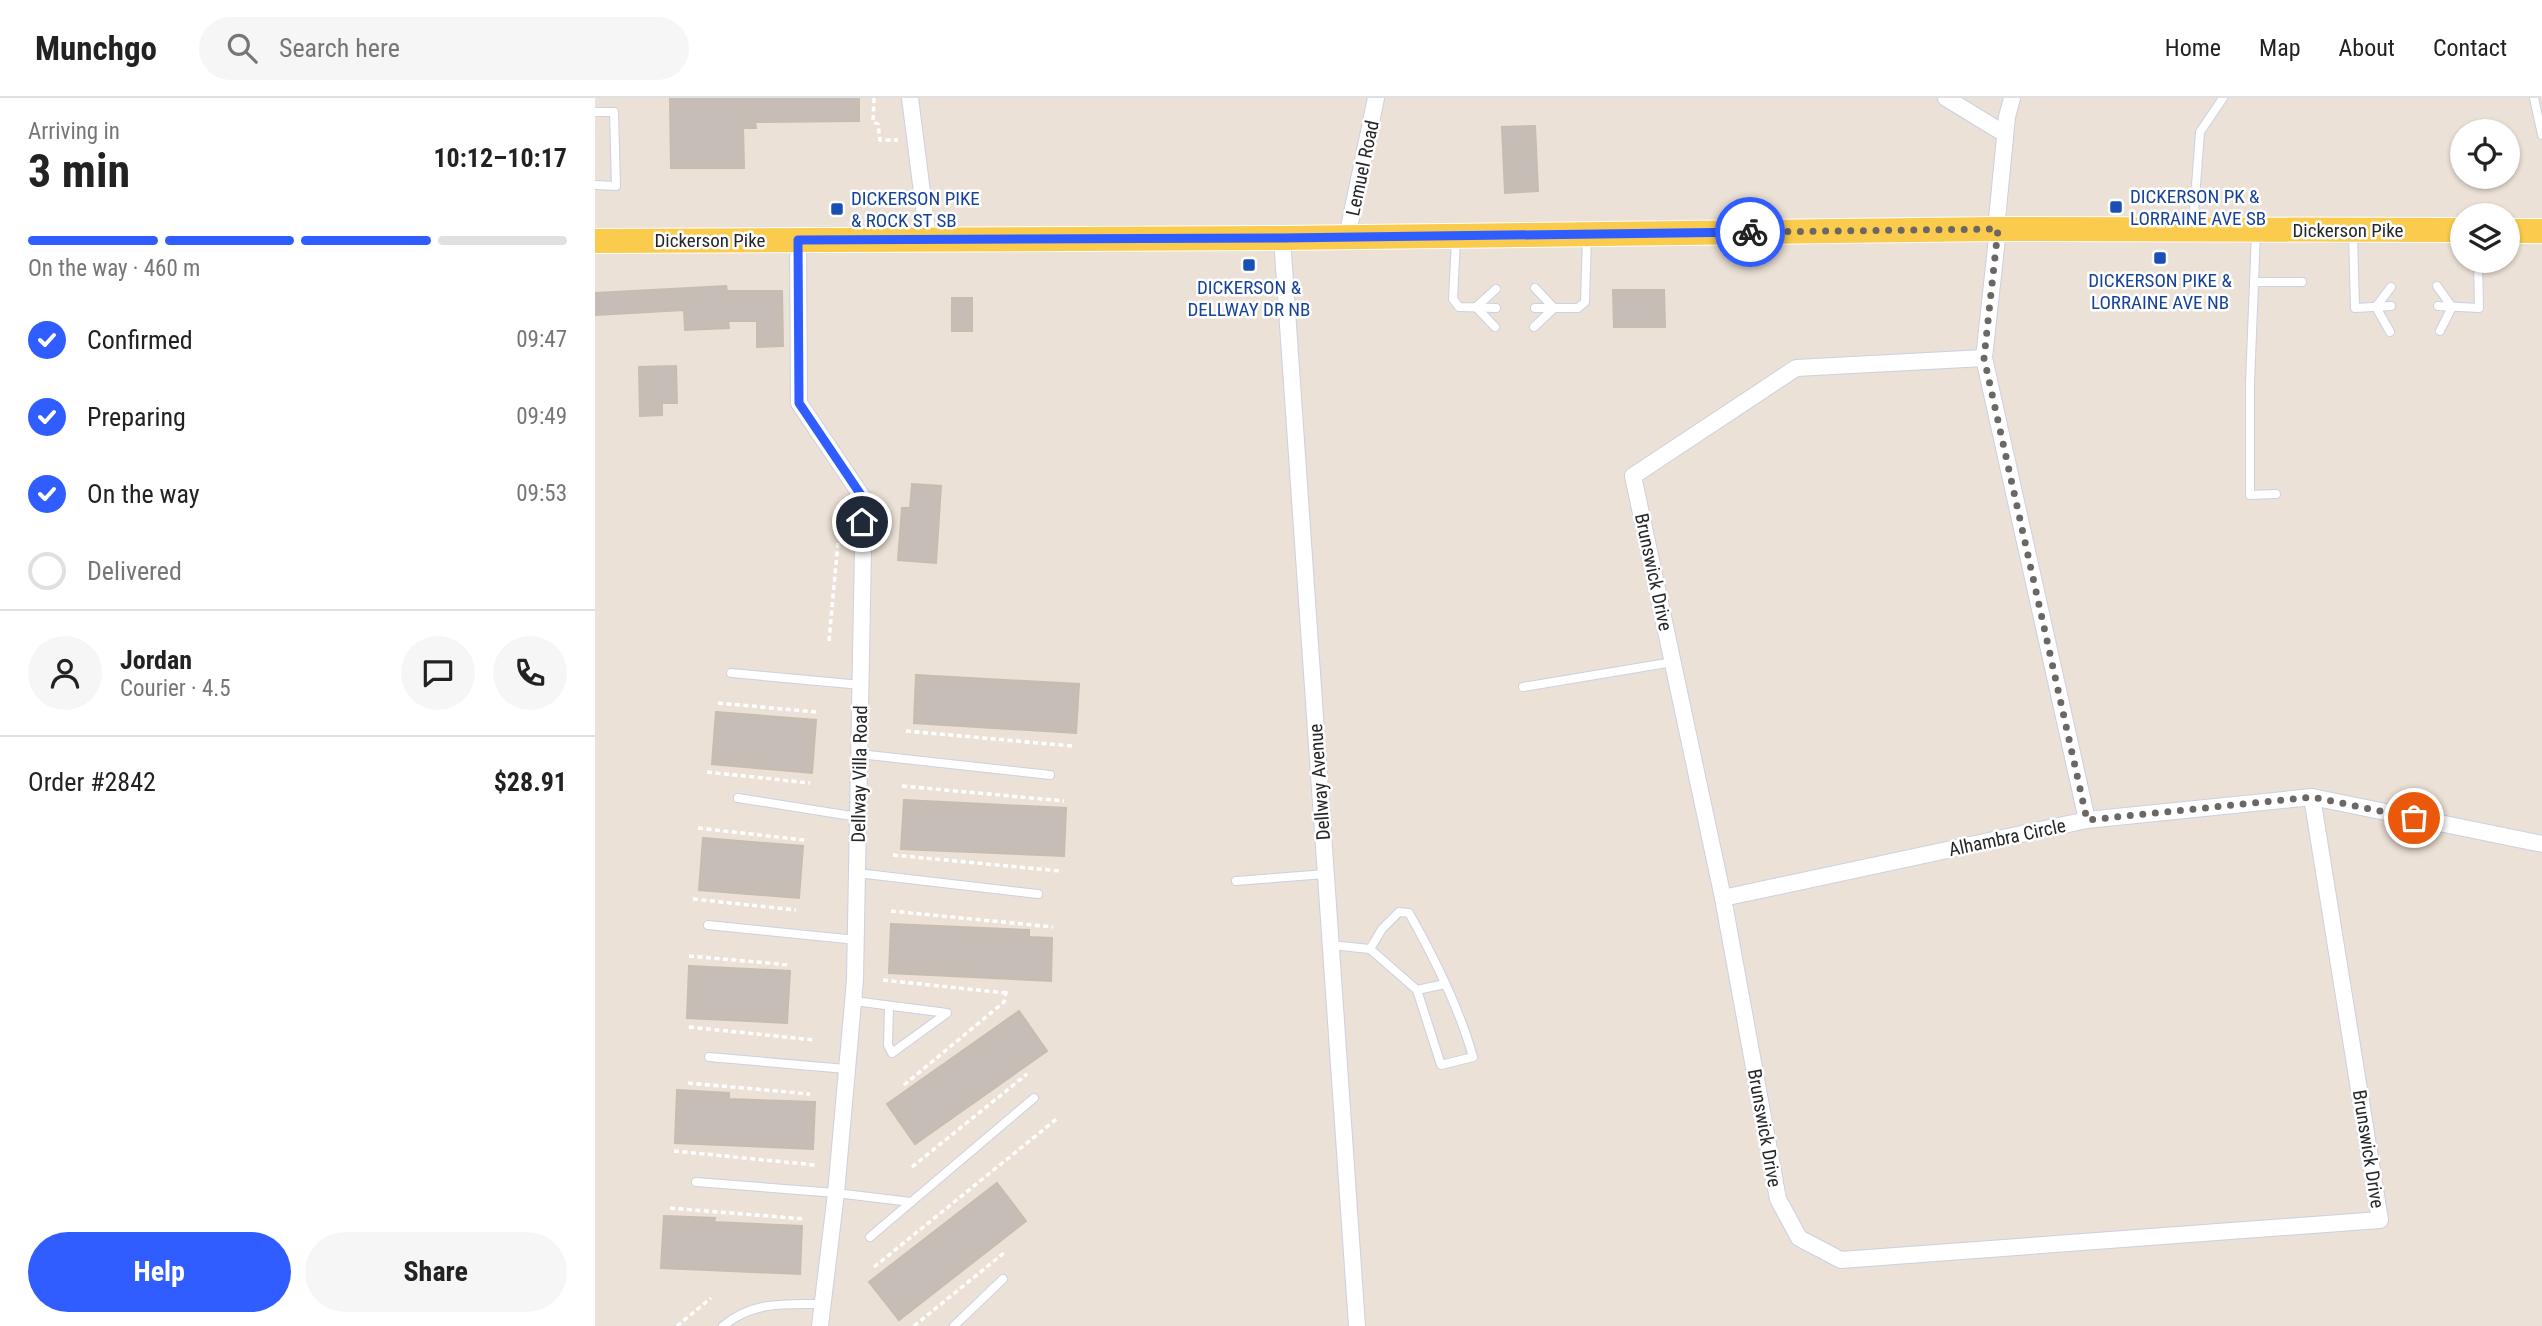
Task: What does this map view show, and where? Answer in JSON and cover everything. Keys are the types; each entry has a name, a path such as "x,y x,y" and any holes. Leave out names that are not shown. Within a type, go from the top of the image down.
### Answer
{"main road":[{"name":"Dickerson Pike","path":"595,241 1282,238 1997,229 2450,230"},
{"path":"2520,231 2542,231"}],"street":[{"path":"910,98 928,239"},
{"name":"Lemuel Road","path":"1347,237 1376,98"},
{"path":"1946,98 2005,135"},
{"path":"2012,98 2005,135 1984,358 2087,820"},
{"name":"Dellway Avenue","path":"1282,238 1357,1326"},
{"name":"Dellway Villa Road","path":"798,240 799,403 861,495 861,685 853,1001 836,1193 820,1326"},
{"name":"Brunswick Drive","path":"1984,358 1796,368 1633,475 1723,898 1778,1199 1800,1238 1841,1260 2380,1220 2312,797"},
{"name":"Alhambra Circle","path":"1723,898 2087,820 2312,797 2542,844"}],"lane":[{"path":"2193,230 2200,132 2223,98"},
{"path":"2534,98 2542,135"},
{"path":"595,112 614,111 616,186 595,185"},
{"path":"2256,230 2250,495 2276,494"},
{"path":"2353,230 2355,308 2391,306"},
{"path":"1535,308 1578,308 1585,302 1587,234"},
{"path":"1456,236 1453,299 1459,307 1496,308"},
{"path":"2438,306 2479,307 2479,273"},
{"path":"2254,282 2302,282"},
{"path":"2437,286 2452,307"},
{"path":"2376,307 2391,287"},
{"path":"1535,288 1554,308"},
{"path":"1476,307 1496,289"},
{"path":"1476,307 1495,327"},
{"path":"2376,307 2390,332"},
{"path":"2439,331 2452,307"},
{"path":"1534,327 1554,308"},
{"path":"1523,687 1673,662"},
{"path":"731,673 861,685"},
{"path":"859,754 1050,775"},
{"path":"738,798 858,817"},
{"path":"857,873 1038,894"},
{"path":"1236,881 1326,874"},
{"path":"1331,945 1370,950 1417,990 1441,1065 1473,1058 1465,1026 1428,946 1409,913 1399,912 1382,929 1370,950"},
{"path":"708,925 856,940"},
{"path":"1417,990 1445,984"},
{"path":"853,1001 947,1013 892,1053 888,1045 889,1006"},
{"path":"709,1057 846,1069"},
{"path":"870,1237 1034,1098"},
{"path":"696,1182 911,1202"},
{"path":"954,1326 1003,1279"},
{"path":"723,1326 738,1313 772,1304 822,1304"}],"path":[{"path":"874,98 873,122 878,124 880,140 901,140"},
{"path":"829,641 842,498"},
{"path":"718,703 817,712"},
{"path":"906,732 1072,746"},
{"path":"707,772 810,783"},
{"path":"902,786 1064,801"},
{"path":"698,828 804,839"},
{"path":"894,855 1060,871"},
{"path":"693,899 796,910"},
{"path":"891,911 1053,927"},
{"path":"689,956 789,965"},
{"path":"883,980 1007,990 1004,1002 904,1085"},
{"path":"689,1027 814,1040"},
{"path":"912,1167 1027,1074"},
{"path":"688,1083 810,1094"},
{"path":"874,1267 1059,1117"},
{"path":"674,1151 815,1166"},
{"path":"670,1209 804,1219"},
{"path":"914,1326 1005,1252"},
{"path":"677,1326 711,1298"}],"building":[{"path":"670,98 859,98 859,121 755,122 756,128 743,128 744,168 671,168"},
{"path":"1535,126 1538,191 1505,193 1502,127"},
{"path":"726,286 727,291 782,291 783,346 757,347 757,321 728,321 729,328 685,330 684,310 595,315 595,293"},
{"path":"1613,290 1664,290 1665,327 1614,327"},
{"path":"952,298 972,298 972,331 952,331"},
{"path":"676,366 677,403 662,403 662,415 640,416 639,367"},
{"path":"912,484 941,486 936,563 898,560 902,508 910,508"},
{"path":"916,675 1079,684 1076,733 914,723"},
{"path":"716,712 816,720 812,773 712,764"},
{"path":"904,800 1066,808 1064,856 901,849"},
{"path":"703,838 803,846 799,898 699,890"},
{"path":"891,924 1029,930 1029,937 1052,938 1051,981 889,973"},
{"path":"689,966 790,971 787,1023 687,1018"},
{"path":"1019,1011 1047,1051 915,1144 887,1104"},
{"path":"677,1090 729,1093 729,1099 815,1102 813,1149 675,1143"},
{"path":"997,1183 1026,1221 899,1320 869,1282"},
{"path":"664,1216 715,1218 714,1222 802,1226 800,1274 661,1268"}],"way so far":[{"path":"1750,232 1998,229 1984,358 2087,820 2312,797 2414,818"}],"place":[{"name":"DICKERSON PK & LORRAINE AVE SB","path":"2116,207"},
{"name":"DICKERSON PIKE & ROCK ST SB","path":"837,209"},
{"name":"DICKERSON PIKE & LORRAINE AVE NB","path":"2160,258"},
{"name":"DICKERSON & DELLWAY DR NB","path":"1249,265"}],"route":[{"path":"862,522 861,495 799,403 798,240 1750,232"}]}
